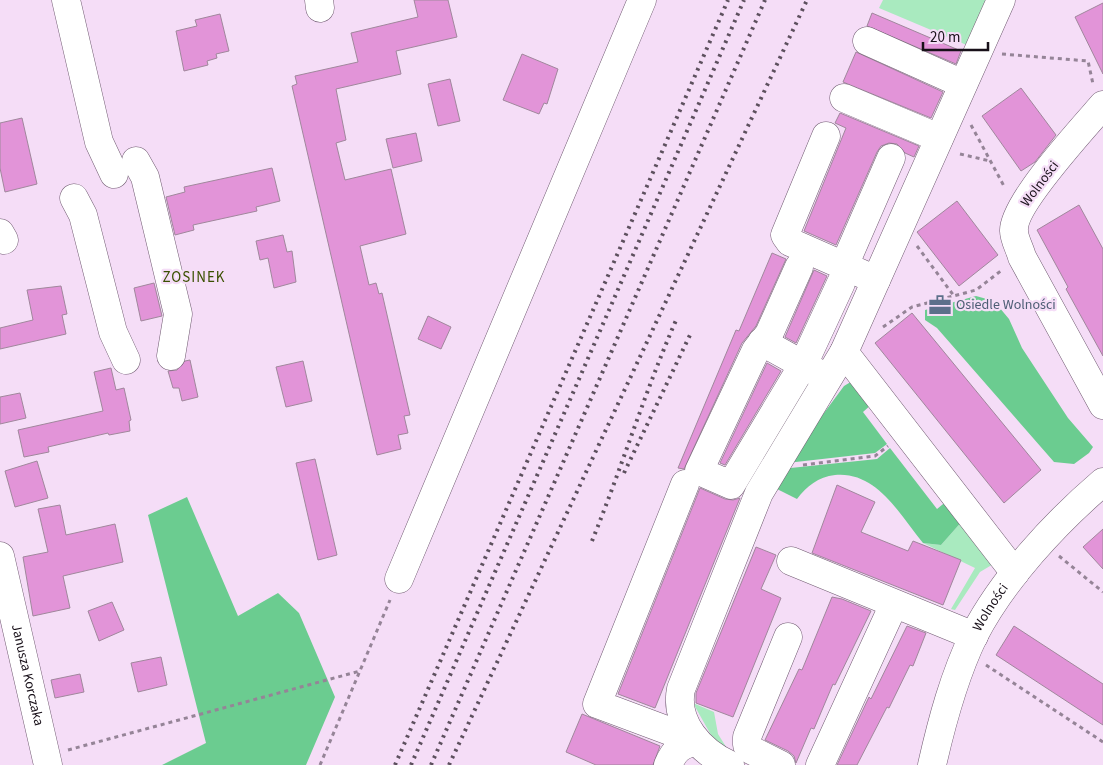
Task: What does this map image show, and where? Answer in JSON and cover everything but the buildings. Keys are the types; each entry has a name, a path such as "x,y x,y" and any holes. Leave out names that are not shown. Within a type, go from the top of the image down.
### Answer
{"street":[{"path":"66,0 99,142 125,168 145,177 178,314 171,356"},
{"path":"399,579 642,0"},
{"path":"730,765 708,753 696,741 682,713 679,701 681,690 759,492 844,352 1001,0"},
{"path":"868,41 960,91"},
{"name":"Wolności","path":"1098,96 1019,212 1014,230 1022,257 1103,405"},
{"path":"844,98 936,143"},
{"path":"826,136 785,235 790,242 843,275 876,280"},
{"path":"799,267 769,334 756,350 700,471 731,485 803,365 843,275 891,158"},
{"path":"74,198 84,215 113,332 126,360"},
{"path":"762,342 828,379"},
{"path":"844,352 1015,573"},
{"name":"Wolności","path":"932,765 942,717 974,636 1015,573 1079,502 1103,482"},
{"path":"685,484 597,704 696,741"},
{"name":"Janusza Korczaka","path":"0,556 47,760"},
{"path":"791,561 974,636"},
{"path":"820,765 894,604"},
{"path":"781,765 751,750 747,745 747,737 788,637"},
{"path":"668,765 674,751 681,745 696,741"}],"path":[{"path":"977,52 1088,61 1098,96"},
{"path":"960,91 991,161 1007,191"},
{"path":"936,143 991,161"},
{"path":"901,224 954,296"},
{"path":"876,332 912,307 976,290 1007,267"},
{"path":"774,468 875,456 907,432"},
{"path":"1055,552 1103,592"},
{"path":"320,765 399,579"},
{"path":"985,665 1103,742"},
{"path":"47,760 360,671"}],"green space":[{"path":"883,0 989,0 969,46 879,8"},
{"path":"976,296 994,301 1009,319 1022,348 1068,418 1093,447 1089,453 1074,464 1054,462 937,328 925,320 925,310"},
{"path":"854,383 872,404 863,412 887,444 875,453 787,463 844,386"},
{"path":"890,448 937,509 948,500 964,519 941,545 923,543 886,497 875,487 863,480 850,476 829,476 813,483 797,499 771,486 781,469 877,459"},
{"path":"187,497 238,616 278,593 299,613 335,697 306,765 162,765 206,743 148,515"},
{"path":"964,519 995,563 980,572 955,610 951,609 975,568 923,543 941,545"},
{"path":"693,703 714,712 718,734 728,750 716,744"}],"railway":[{"path":"395,765 728,0"},
{"path":"411,765 744,0"},
{"path":"431,765 765,0"},
{"path":"449,765 807,0"},
{"path":"592,541 654,373 677,318"},
{"path":"624,473 691,333"}],"place":[{"name":"Osiedle Wolności","path":"940,305"}],"district":[{"name":"ZOSINEK","path":"194,277"}]}
